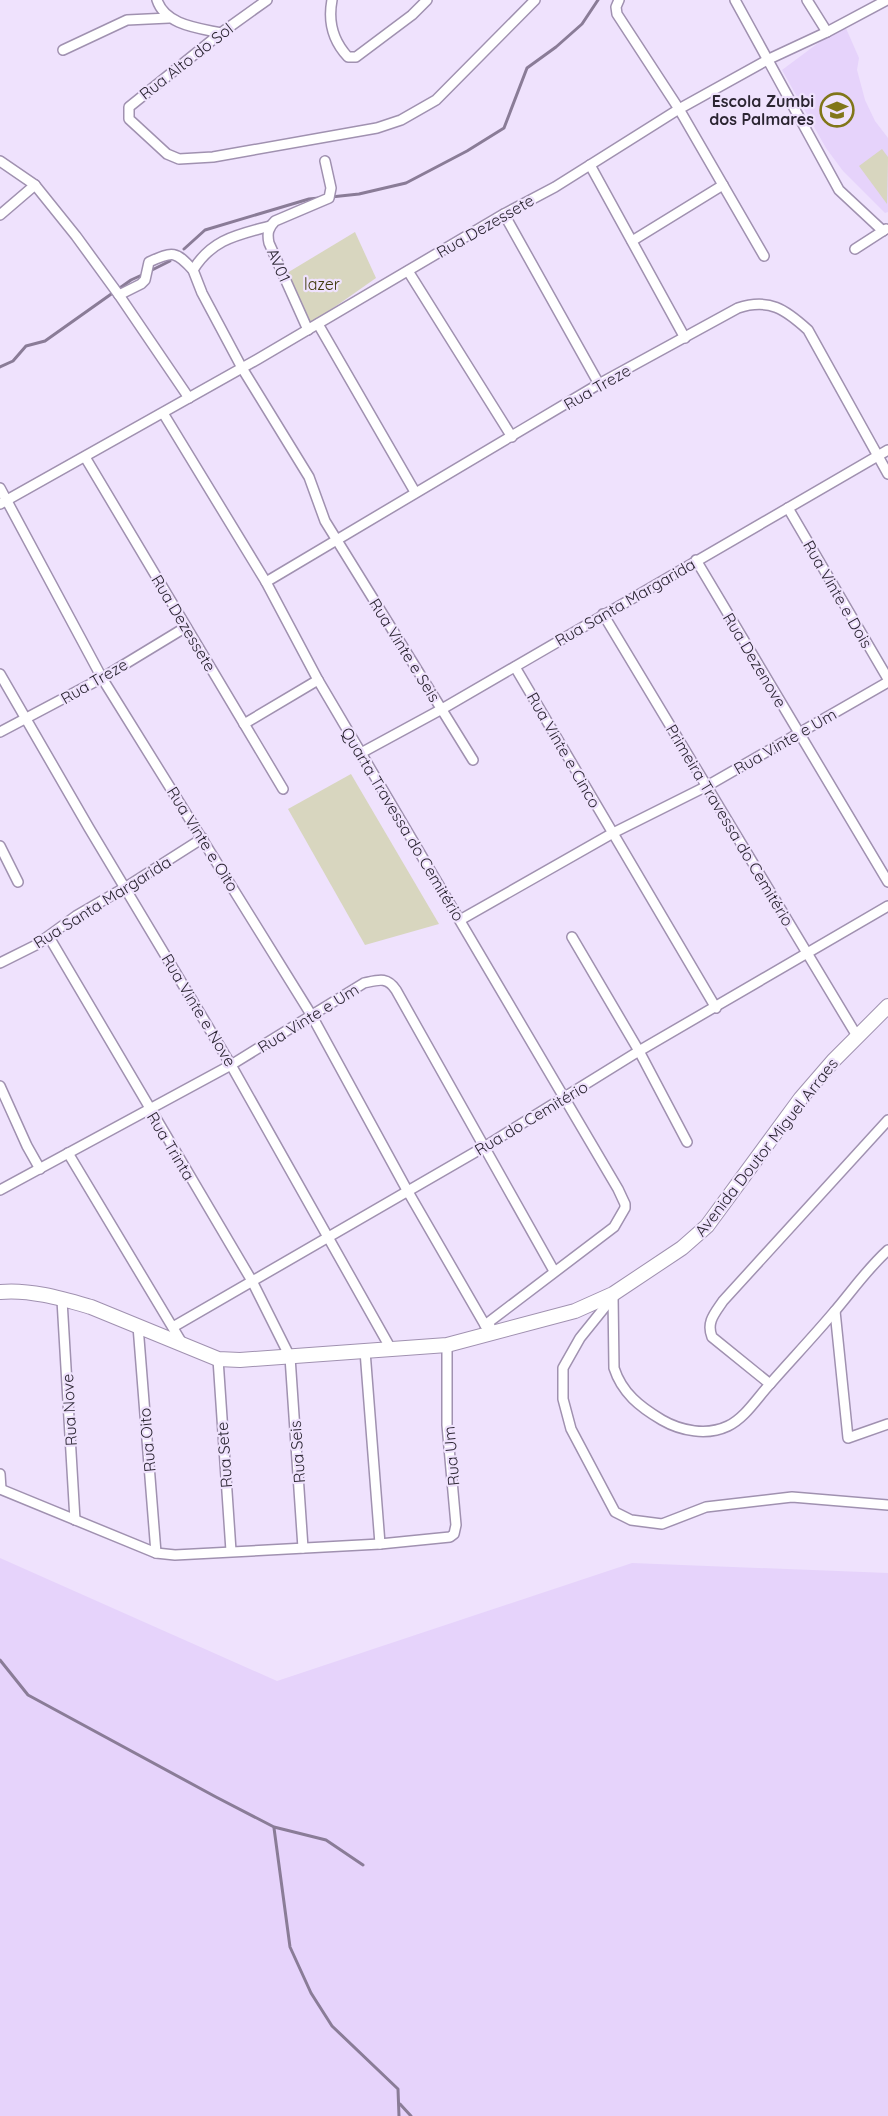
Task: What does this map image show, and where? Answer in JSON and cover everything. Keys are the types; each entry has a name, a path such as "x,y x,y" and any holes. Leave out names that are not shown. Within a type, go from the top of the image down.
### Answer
{"main road":[{"name":"Avenida Doutor Miguel Arraes","path":"218,1359 290,1357 447,1345 575,1311 613,1295 672,1255 707,1226 801,1098 856,1036 888,1006"},
{"path":"0,1292 19,1292 91,1307 218,1359"}],"street":[{"path":"157,0 169,18 221,33"},
{"name":"Rua Alto do Sol","path":"267,0 221,33 129,107 129,119 167,154 179,159 213,157 377,128 400,120 436,100 535,0"},
{"path":"332,0 329,15 334,33 342,51 348,57 356,57 412,15 427,0"},
{"path":"619,0 616,7 617,14 679,109 764,256"},
{"path":"735,0 839,190 885,230 855,249"},
{"path":"807,0 826,32"},
{"name":"Rua Dezessete","path":"3,502 308,330 590,165 679,109 769,59 887,0"},
{"path":"63,50 127,20 169,18"},
{"path":"0,161 35,185 76,236 119,294 189,398"},
{"name":"AV01","path":"308,330 267,235 270,226 275,221 330,195 325,161"},
{"path":"590,165 685,338"},
{"path":"0,215 35,185"},
{"path":"632,241 723,185"},
{"path":"504,214 599,384"},
{"path":"119,294 141,284 149,262 171,254 180,256 193,270 208,250 218,243 270,226"},
{"name":"Rua Vinte e Seis","path":"193,270 202,293 242,368 309,477 326,521 473,760"},
{"path":"408,271 512,437"},
{"name":"Rua Treze","path":"266,582 599,384 738,308 750,304 772,305 807,330 817,343 888,474"},
{"path":"318,324 415,492"},
{"name":"Quarta Travessa do Cemitério","path":"163,413 266,582 318,680 625,1204 624,1213 614,1227 554,1271"},
{"name":"Rua Santa Margarida","path":"361,753 442,709 888,450"},
{"name":"Rua Dezessete","path":"85,457 283,789"},
{"name":"Rua Vinte e Oito","path":"0,488 3,502 102,678 312,1016 407,1190 485,1324"},
{"name":"Rua Vinte e Dois","path":"788,508 888,680"},
{"name":"Rua Dezenove","path":"696,561 888,882"},
{"name":"Primeira Travessa do Cemitério","path":"603,614 856,1036"},
{"name":"Rua Treze","path":"1,732 102,678 186,627"},
{"name":"Rua Vinte e Cinco","path":"515,667 716,1008"},
{"name":"Rua Vinte e Nove","path":"0,674 231,1065 391,1348"},
{"path":"244,724 318,680"},
{"name":"Rua Vinte e Um","path":"460,920 613,833 707,786 888,680"},
{"name":"Rua Santa Margarida","path":"0,963 49,937 72,918 203,838"},
{"path":"0,846 18,882"},
{"name":"Rua do Cemitério","path":"173,1327 484,1147 639,1051 888,906"},
{"name":"Rua Trinta","path":"49,937 252,1281 290,1357"},
{"path":"572,937 639,1051 687,1142"},
{"name":"Rua Vinte e Um","path":"0,1190 231,1065 364,983 380,979 390,982 396,990 554,1271"},
{"path":"0,1086 40,1169"},
{"path":"770,1384 712,1337 710,1322 723,1301 888,1120"},
{"path":"68,1154 182,1344"},
{"path":"613,1295 615,1325 613,1356 617,1378 628,1395 637,1404 675,1427 702,1431 726,1427 737,1422 835,1311 859,1279 888,1250"},
{"path":"485,1324 554,1271"},
{"path":"613,1295 580,1338 563,1368 562,1399 571,1429 615,1512 631,1520 662,1524 706,1507 792,1497 888,1505"},
{"name":"Rua Nove","path":"62,1300 75,1520"},
{"path":"835,1311 848,1438 888,1424"},
{"path":"485,1324 501,1330"},
{"name":"Rua Oito","path":"138,1326 156,1553"},
{"name":"Rua Um","path":"380,1544 445,1539 453,1536 455,1532 455,1502 447,1425 447,1345"},
{"path":"0,1474 1,1489 156,1553 380,1544 365,1351"},
{"name":"Rua Seis","path":"290,1357 303,1548"},
{"name":"Rua Sete","path":"218,1359 231,1551"}],"shaded area":[{"name":"Escola Zumbi dos Palmares","path":"845,26 859,58 857,70 865,100 875,121 888,138 888,212 885,213 843,171 826,148 782,70"},
{"path":"0,1558 277,1681 632,1563 888,1573 888,2116 0,2116"}],"green space":[{"path":"882,149 888,157 887,204 859,166"},
{"name":"lazer","path":"355,232 376,278 309,325 287,273"},
{"path":"351,774 439,924 365,945 288,809"}],"waterway":[{"path":"331,197 359,194 406,183 467,151 504,128 527,68 582,24 598,0"},
{"path":"184,249 205,230 319,198"},
{"path":"150,271 170,261"},
{"path":"0,367 13,361 26,346 45,341 131,280 144,274"},
{"path":"0,1660 28,1695 274,1827 326,1840 363,1865"},
{"path":"274,1828 290,1947 311,1993 332,2026 398,2089 399,2116"},
{"path":"400,2104 411,2116"}],"place":[{"name":"Escola Zumbi dos Palmares","path":"837,110"}]}
